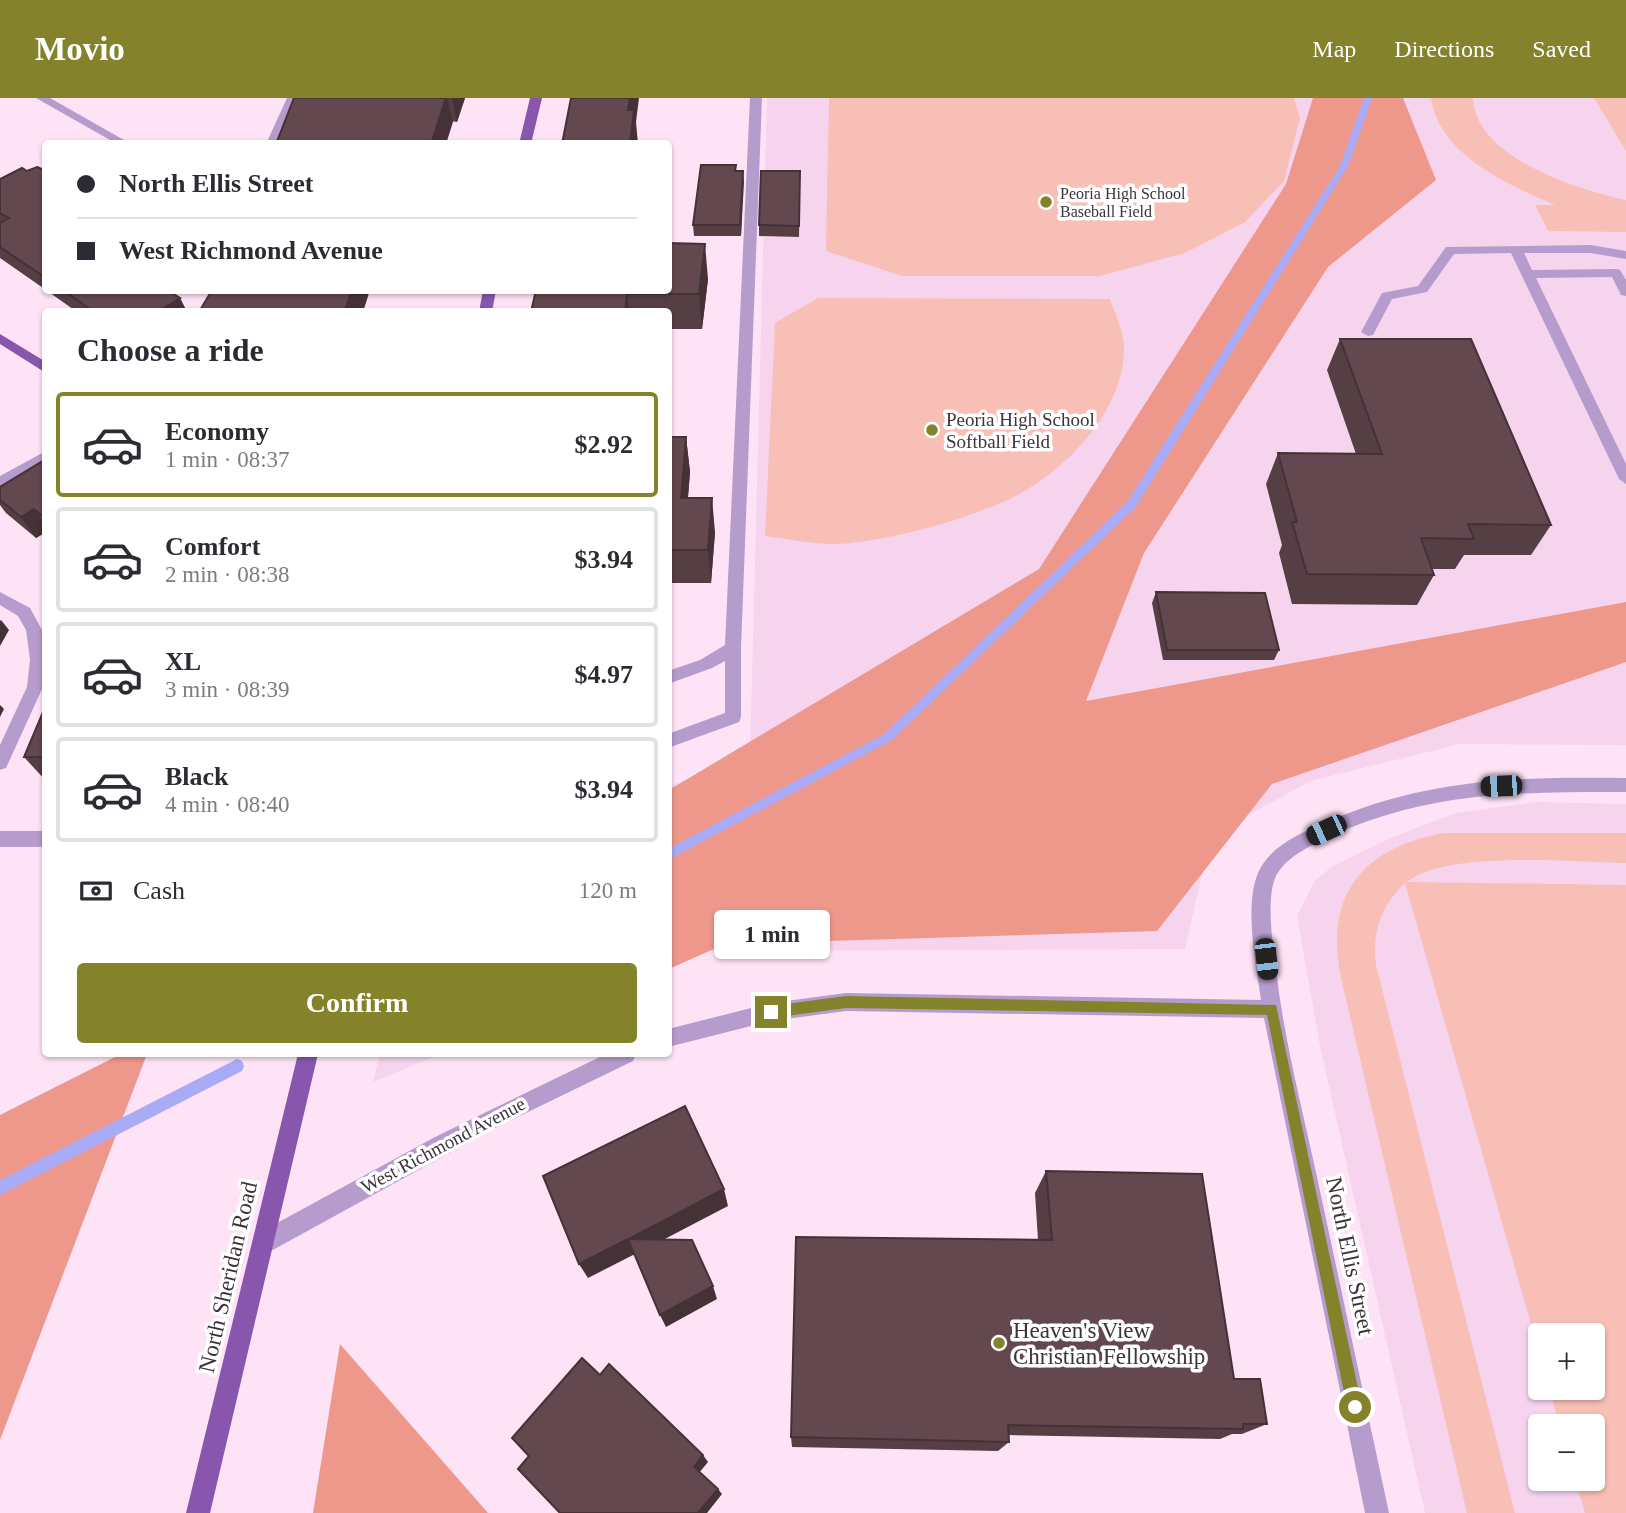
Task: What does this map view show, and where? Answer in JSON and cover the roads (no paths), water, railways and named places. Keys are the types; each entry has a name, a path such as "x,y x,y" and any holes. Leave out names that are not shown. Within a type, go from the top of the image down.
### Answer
{"main road":[{"path":"526,140 536,98"},
{"path":"0,338 42,366"},
{"name":"North Sheridan Road","path":"198,1513 307,1057"}],"street":[{"path":"42,98 119,140"},
{"path":"274,140 293,98"},
{"path":"672,740 733,717 733,648 756,98"},
{"path":"1368,332 1387,296 1422,289 1450,250 1591,249 1626,254"},
{"path":"1516,250 1626,479"},
{"path":"1527,274 1616,273 1624,286"},
{"path":"0,483 42,458"},
{"path":"0,598 23,612 33,631 38,659 35,687 0,763"},
{"path":"672,677 706,664 733,648"},
{"path":"672,1037 771,1012 846,1002 1272,1009 1262,903 1263,885 1271,866 1286,852 1364,812 1408,798 1448,790 1520,785 1626,785"},
{"path":"0,839 42,839"},
{"name":"North Ellis Street","path":"1272,1009 1377,1513"},
{"name":"West Richmond Avenue","path":"263,1243 419,1155 566,1080 619,1057"}],"waterway":[{"path":"672,853 888,737 1131,505 1344,166 1368,98"},
{"path":"0,1188 237,1066"}],"place":[{"name":"Peoria High School Baseball Field","path":"1046,202"},
{"name":"Peoria High School Softball Field","path":"932,430"},
{"name":"Heaven's View Christian Fellowship","path":"999,1343"}]}
